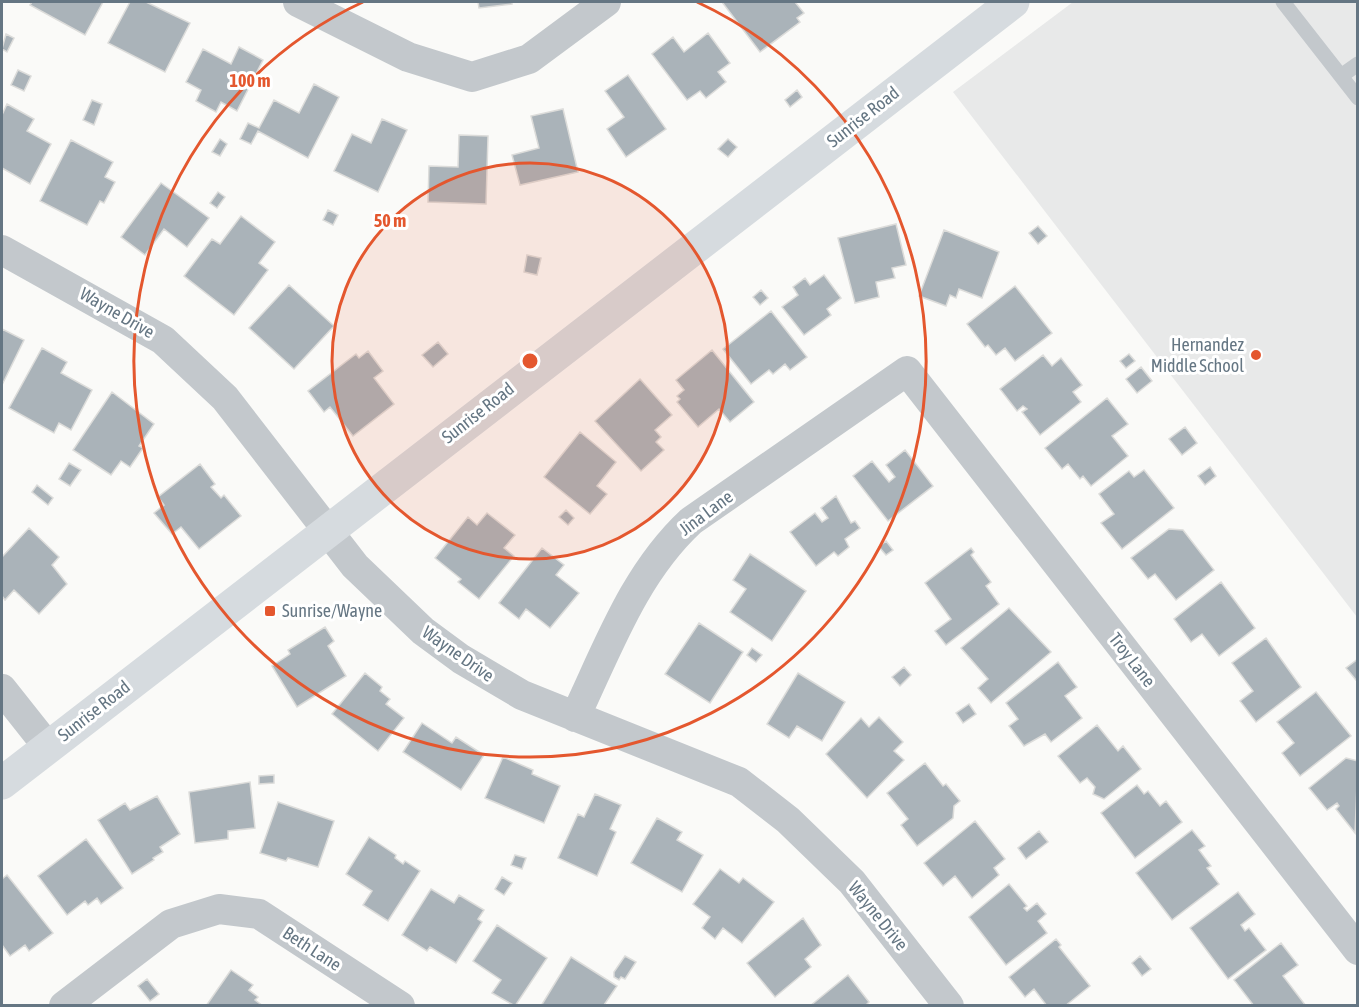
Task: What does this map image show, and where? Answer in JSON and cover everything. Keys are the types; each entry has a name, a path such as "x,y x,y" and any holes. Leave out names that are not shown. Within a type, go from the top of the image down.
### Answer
{"main road":[{"name":"Sunrise Road","path":"2,783 326,530 1013,2"}],"street":[{"path":"298,2 408,57 472,77 529,59 606,2"},
{"name":"Wayne Drive","path":"2,250 164,340 225,398 355,566 423,631 501,684 575,717 739,782 788,820 852,882 949,1005"},
{"name":"Jina Lane","path":"575,717 633,593 645,573 674,537 691,521 907,371"},
{"name":"Troy Lane","path":"907,371 1358,950"},
{"path":"2,689 48,747"},
{"name":"Beth Lane","path":"64,1005 171,924 219,909 259,914 400,1005"}],"lane":[{"path":"1283,2 1358,98"},
{"path":"1341,76 1358,64"}],"shaded area":[{"name":"Hernandez Middle School","path":"1073,2 1357,2 1357,617 953,92"}],"building":[{"path":"32,2 103,2 85,35 30,5"},
{"path":"130,2 146,2 190,23 165,72 108,43"},
{"path":"478,2 512,2 512,4 479,8"},
{"path":"722,2 795,2 804,13 797,18 800,22 760,52"},
{"path":"708,33 730,63 718,72 726,82 706,98 700,91 687,100 652,54 673,37 684,52"},
{"path":"6,34 14,38 7,52 2,49"},
{"path":"239,47 263,60 237,111 221,102 216,112 196,101 201,90 186,82 203,49 231,64"},
{"path":"18,70 31,76 24,91 11,85"},
{"path":"628,75 666,129 626,157 607,129 624,117 605,91"},
{"path":"314,84 339,97 308,158 258,131 251,144 240,139 248,123 259,128 274,100 299,113"},
{"path":"797,90 802,97 790,107 785,100"},
{"path":"92,100 102,104 94,125 83,120"},
{"path":"7,104 34,119 27,131 51,144 30,184 2,168 2,115"},
{"path":"563,109 578,172 520,185 512,155 539,148 531,116"},
{"path":"382,119 407,130 378,192 334,171 352,134 371,143"},
{"path":"459,135 488,136 486,204 428,202 429,166 458,167"},
{"path":"220,139 227,144 220,156 212,152"},
{"path":"728,139 737,147 728,157 718,149"},
{"path":"71,140 113,162 105,177 115,182 104,203 100,201 87,225 40,201"},
{"path":"161,183 209,218 187,247 164,229 145,255 121,237"},
{"path":"218,192 225,197 217,208 210,203"},
{"path":"328,210 338,215 333,225 323,220"},
{"path":"241,216 275,242 259,263 268,270 234,315 184,276 212,239 220,244"},
{"path":"896,224 906,265 892,268 895,278 876,282 879,297 855,303 838,238"},
{"path":"1038,226 1047,236 1038,244 1029,233"},
{"path":"944,230 999,252 982,298 959,289 956,298 950,295 946,306 919,296"},
{"path":"527,255 541,258 537,275 524,272"},
{"path":"824,275 841,298 827,309 831,315 804,335 782,307 798,295 793,287 805,278 810,285"},
{"path":"289,285 334,326 294,369 249,328"},
{"path":"1015,286 1052,333 1015,361 1005,348 996,355 988,345 985,347 967,324"},
{"path":"761,290 768,298 760,305 753,297"},
{"path":"771,311 807,357 790,370 785,364 773,374 769,370 751,384 723,349"},
{"path":"2,329 24,340 2,385"},
{"path":"438,342 448,354 433,367 422,355"},
{"path":"42,348 67,362 61,373 92,390 71,430 59,423 54,433 9,408"},
{"path":"712,350 754,402 730,422 719,409 698,427 677,402 680,399 677,396 684,390 676,380"},
{"path":"368,351 383,371 374,378 394,404 353,436 330,407 324,412 308,391 356,354 359,358"},
{"path":"1129,354 1135,361 1126,368 1120,361"},
{"path":"1043,355 1052,366 1061,358 1082,385 1073,392 1081,402 1040,435 1022,412 1027,409 1023,406 1017,411 1000,389"},
{"path":"1141,367 1152,381 1137,393 1126,379"},
{"path":"640,379 672,415 655,430 661,437 656,442 664,450 641,471 595,421"},
{"path":"112,392 154,424 139,446 143,448 130,467 121,461 111,475 73,450"},
{"path":"1107,398 1128,424 1112,436 1128,456 1091,486 1083,476 1080,479 1068,464 1062,469 1045,448"},
{"path":"1185,427 1197,443 1182,455 1169,439"},
{"path":"580,432 616,462 597,486 607,494 590,514 544,477"},
{"path":"905,450 933,486 888,521 853,476 872,461 889,482 895,477 886,465"},
{"path":"69,463 81,470 70,486 59,479"},
{"path":"200,464 215,484 211,487 221,498 224,495 241,516 199,549 181,527 172,534 154,513 164,505 158,497"},
{"path":"1210,467 1216,476 1205,485 1198,476"},
{"path":"1144,470 1174,508 1122,549 1101,523 1114,514 1099,494 1129,471 1134,477"},
{"path":"37,485 53,498 48,505 32,492"},
{"path":"836,496 851,523 855,521 860,528 845,539 849,547 838,556 834,552 816,566 790,532 815,513 822,522 828,518 821,508"},
{"path":"566,510 574,518 568,525 559,517"},
{"path":"487,513 515,535 504,548 514,556 479,599 458,582 461,579 435,558 468,517 477,525"},
{"path":"29,528 59,557 52,565 67,584 39,614 14,590 5,600 2,596 2,557"},
{"path":"1169,529 1183,530 1214,570 1176,600 1155,574 1148,579 1131,558"},
{"path":"886,541 893,550 886,555 879,547"},
{"path":"542,548 564,565 556,575 579,593 550,628 526,609 519,619 499,603"},
{"path":"971,548 974,552 971,555 991,582 986,586 999,604 946,645 935,631 951,619 925,583"},
{"path":"750,554 806,591 772,641 730,612 746,589 733,580"},
{"path":"1221,582 1255,628 1219,656 1202,634 1191,642 1174,619"},
{"path":"1009,608 1051,652 991,703 978,688 988,679 961,648"},
{"path":"699,623 743,652 710,703 665,674"},
{"path":"325,627 334,641 328,646 346,676 297,707 272,666 290,654 288,650"},
{"path":"1266,638 1301,687 1256,722 1240,701 1253,691 1232,663"},
{"path":"752,648 762,655 756,662 747,655"},
{"path":"1358,659 1358,679 1356,680 1346,668"},
{"path":"1058,662 1077,687 1065,696 1082,718 1051,742 1045,734 1024,746 1009,726 1018,719 1006,703"},
{"path":"904,667 911,675 900,686 892,677"},
{"path":"365,673 382,687 380,691 390,699 386,704 404,718 378,751 332,714"},
{"path":"798,673 845,702 822,741 797,726 789,738 767,724"},
{"path":"1316,692 1351,736 1300,776 1282,753 1294,743 1277,722"},
{"path":"969,704 976,714 963,723 956,713"},
{"path":"879,717 903,742 894,751 904,760 867,798 826,754 861,718 869,727"},
{"path":"422,723 452,743 456,737 484,755 461,790 403,752"},
{"path":"1097,725 1118,751 1123,746 1141,769 1104,799 1093,794 1095,787 1087,778 1080,783 1058,756"},
{"path":"503,757 533,770 532,774 560,786 544,823 485,798"},
{"path":"1346,758 1358,761 1355,833 1336,809 1339,806 1337,803 1327,810 1309,788"},
{"path":"925,763 943,786 946,784 960,801 954,806 953,818 917,846 901,825 908,819 887,793"},
{"path":"274,775 274,783 259,784 259,776"},
{"path":"250,782 255,828 228,831 228,839 195,843 189,792"},
{"path":"1137,785 1144,794 1148,791 1160,806 1166,801 1182,822 1135,858 1101,813"},
{"path":"595,794 621,805 610,829 616,832 597,876 558,858 578,814 584,817"},
{"path":"157,796 180,834 160,847 163,852 153,858 154,860 132,874 98,820 125,803 130,810"},
{"path":"278,802 334,821 318,867 260,853"},
{"path":"657,818 682,832 677,840 703,855 682,892 631,863"},
{"path":"975,821 1005,859 994,868 999,875 972,898 955,876 943,886 924,863"},
{"path":"1192,830 1205,846 1199,850 1211,866 1207,868 1219,884 1172,920 1136,873"},
{"path":"1039,831 1048,842 1026,859 1018,848"},
{"path":"369,837 396,855 395,858 403,864 405,861 420,871 388,921 363,905 372,891 346,874"},
{"path":"86,839 123,888 101,904 97,898 88,905 85,901 67,915 38,876"},
{"path":"515,855 526,858 522,869 511,865"},
{"path":"720,869 739,883 743,878 774,902 742,943 723,928 715,939 702,928 710,917 693,904"},
{"path":"7,875 53,933 29,951 25,945 10,956 2,945 2,879"},
{"path":"502,877 512,883 504,895 495,889"},
{"path":"1009,884 1027,906 1024,908 1027,911 1037,903 1046,914 1038,921 1047,933 1006,965 969,917"},
{"path":"431,889 454,903 459,895 484,910 478,919 482,922 456,963 430,947 427,951 402,935"},
{"path":"1238,892 1255,914 1241,925 1245,931 1249,928 1266,950 1228,979 1190,928"},
{"path":"803,918 821,945 805,959 811,967 775,997 747,963"},
{"path":"497,925 547,958 515,1006 492,993 501,980 473,961"},
{"path":"1056,939 1061,945 1059,947 1090,986 1065,1006 1047,1006 1034,989 1025,997 1009,977"},
{"path":"1281,943 1298,965 1283,976 1306,1006 1254,1006 1234,980"},
{"path":"625,956 636,962 625,979 621,977 619,980 614,977 614,972"},
{"path":"1140,956 1151,969 1142,976 1132,963"},
{"path":"571,957 617,986 604,1005 541,1006"},
{"path":"231,970 253,985 249,990 258,997 255,1000 263,1006 206,1006"},
{"path":"848,975 869,1002 865,1006 810,1006"},
{"path":"147,979 159,994 150,1001 138,986"}],"place":[{"name":"Hernandez Middle School","path":"1256,355"},
{"name":"Sunrise/Wayne","path":"270,611"}]}
